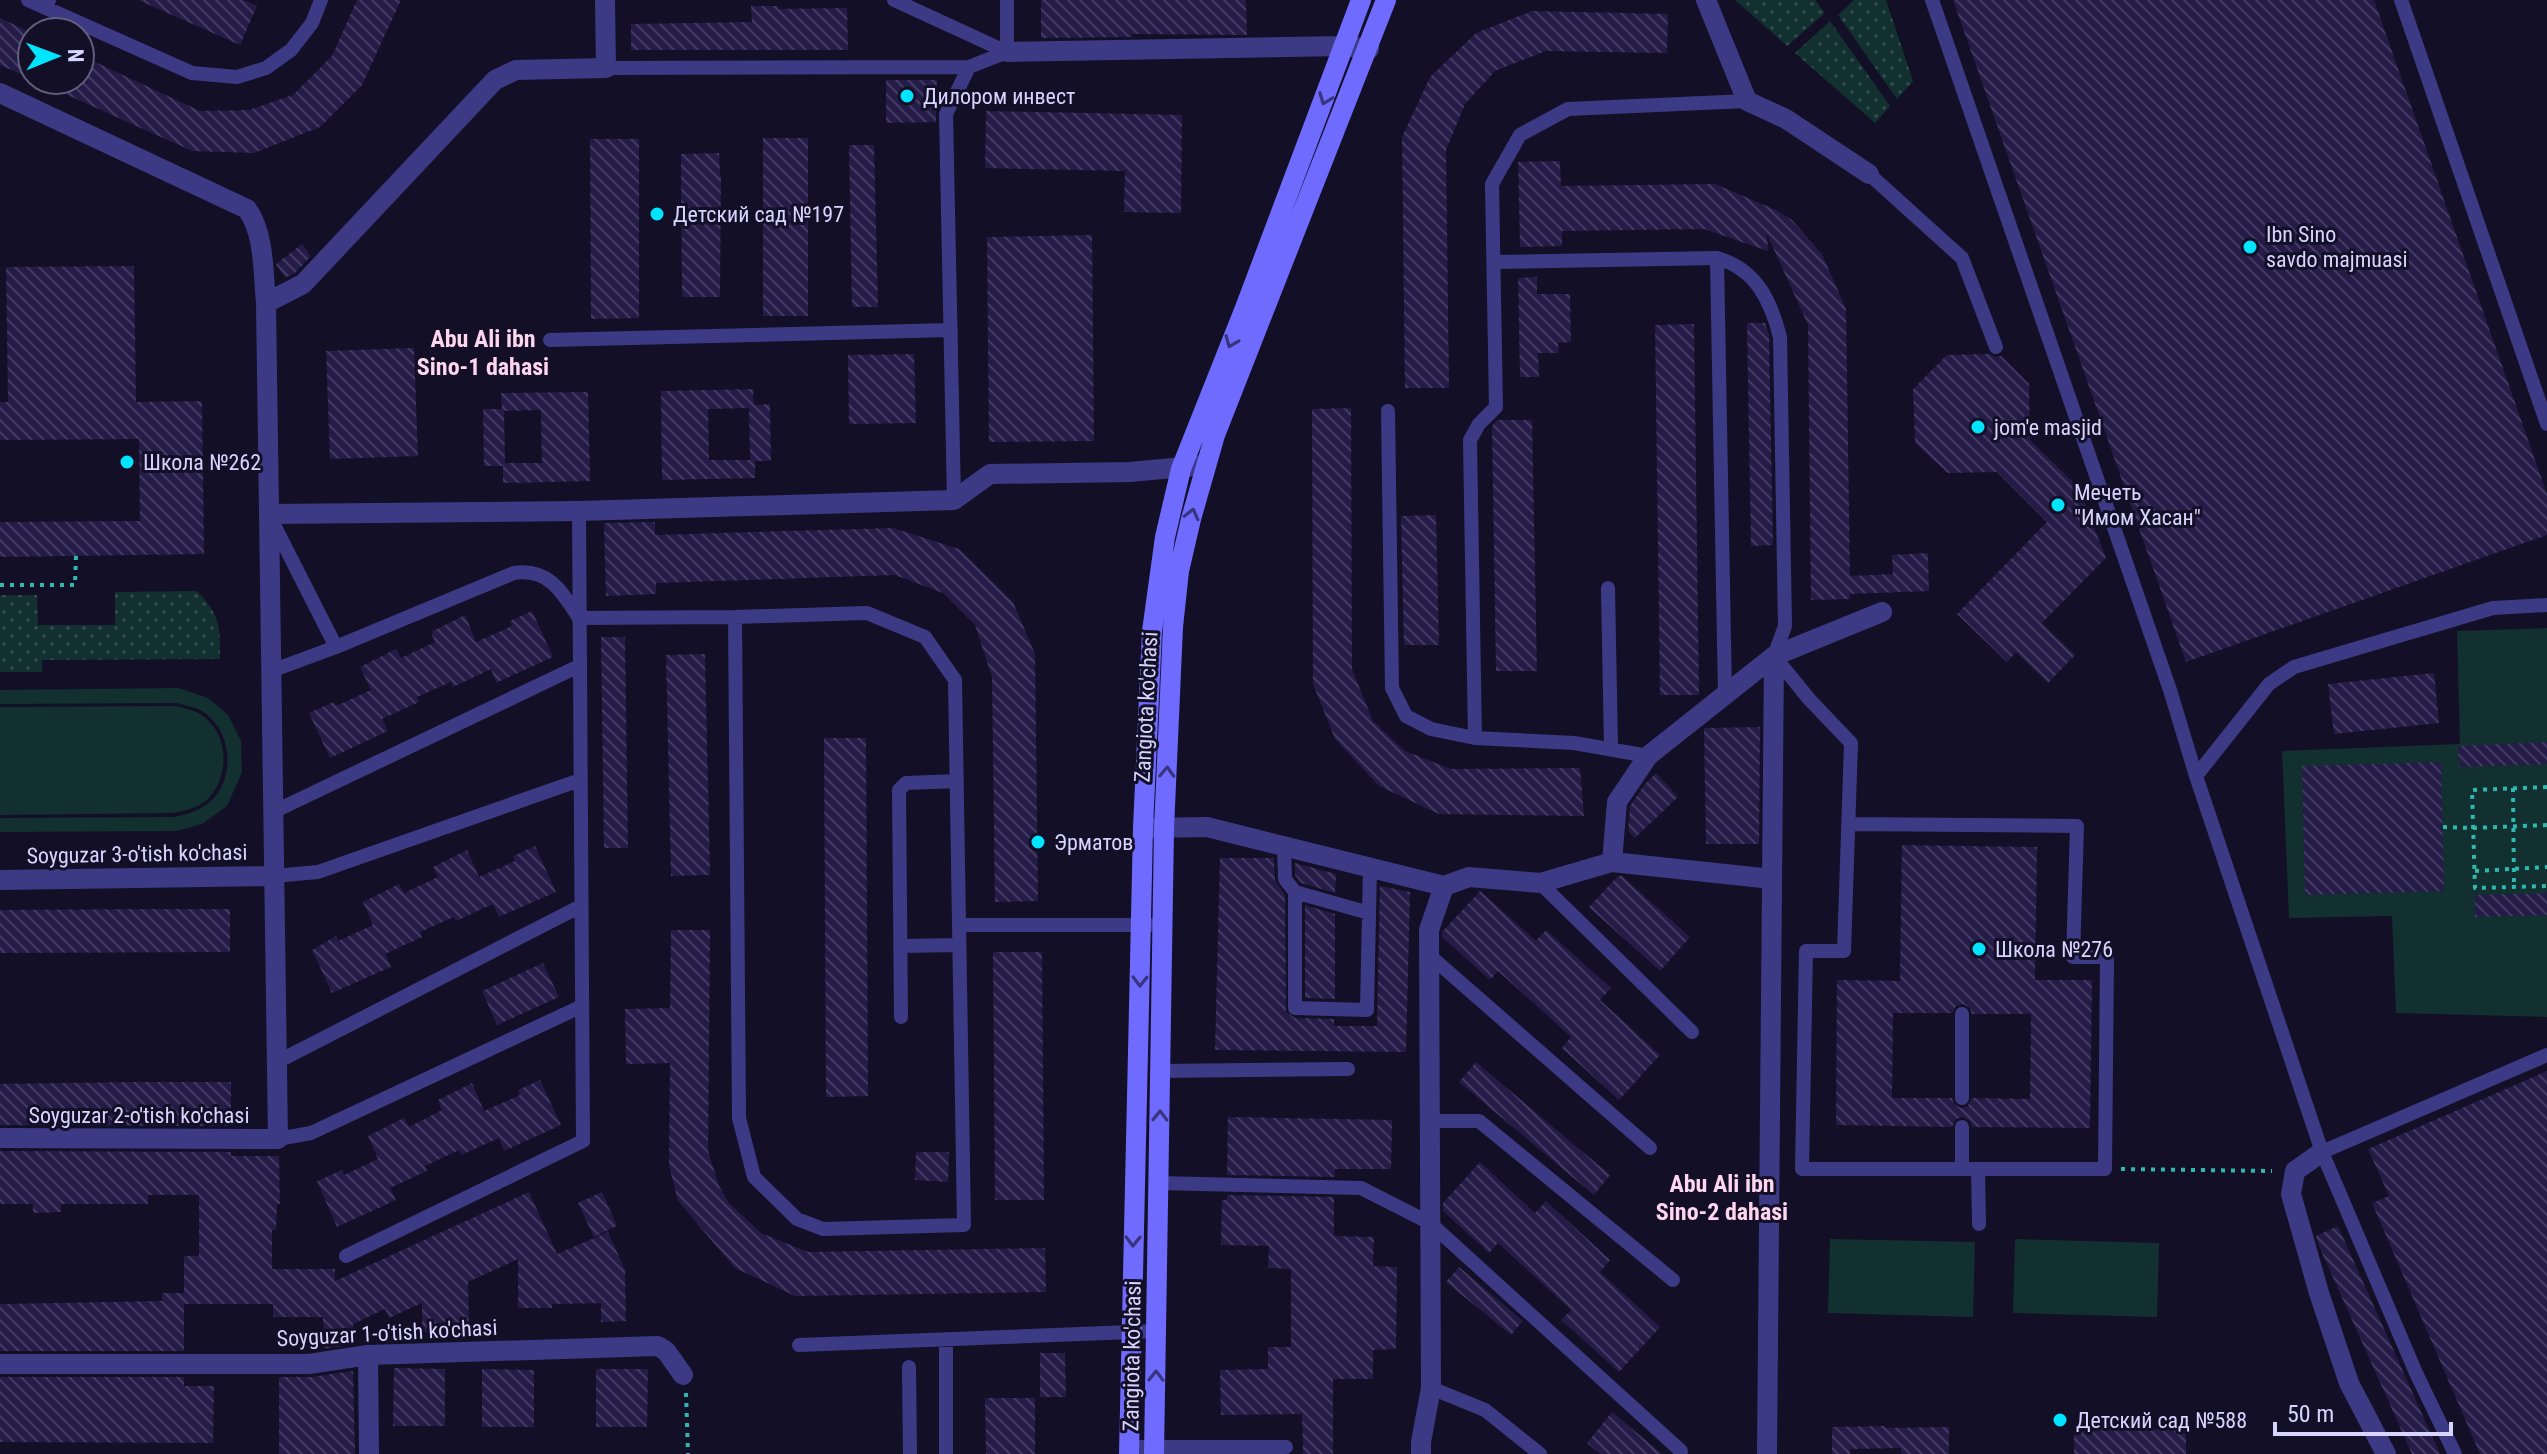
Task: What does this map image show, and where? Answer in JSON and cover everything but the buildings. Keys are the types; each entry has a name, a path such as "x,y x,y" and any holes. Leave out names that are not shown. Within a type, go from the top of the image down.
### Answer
{"main road":[{"name":"Zangiota ko'chasi","path":"1154,1450 1160,1071 1143,828 1152,631 1165,537 1181,469 1361,0"},
{"name":"Zangiota ko'chasi","path":"1130,1450 1131,1333 1152,925 1164,829 1173,627 1179,571 1205,465 1386,0"}],"street":[{"path":"266,303 303,284 495,80 516,70 606,68 605,0"},
{"path":"1706,0 1747,101 1786,119 1869,174"},
{"path":"1007,52 1345,46 1369,49"},
{"path":"0,93 247,209 255,220 266,303 278,1139"},
{"path":"269,514 579,511 954,500 990,474 1181,469 1205,465"},
{"path":"1612,862 1617,802 1648,756 1774,656 1882,612"},
{"path":"1767,1454 1774,656"},
{"path":"1143,828 1207,827 1444,886 1469,877 1540,883 1612,862 1772,879"},
{"name":"Soyguzar 3-o'tish ko'chasi","path":"0,880 274,876"},
{"path":"1421,1454 1431,1388 1429,930 1444,886"},
{"name":"Soyguzar 2-o'tish ko'chasi","path":"0,1138 278,1139"},
{"path":"2322,1152 2295,1171 2291,1194 2349,1383 2386,1454"},
{"name":"Soyguzar 1-o'tish ko'chasi","path":"0,1364 309,1364 368,1355 658,1346 666,1351 683,1375"},
{"path":"368,1355 369,1454"}],"lane":[{"path":"28,0 47,4 192,73 237,77 266,68 291,50 312,23 321,0"},
{"path":"894,0 1007,52"},
{"path":"1007,0 1007,52"},
{"path":"1932,0 2170,690 2322,1152 2416,1373 2455,1454"},
{"path":"2401,0 2547,424"},
{"path":"606,68 969,67 1007,52"},
{"path":"954,500 946,114 969,67"},
{"path":"1475,738 1470,440 1479,424 1496,407 1492,184 1520,135 1568,109 1747,101"},
{"path":"1869,174 1962,258 1996,347"},
{"path":"1495,262 1717,258 1731,262 1761,288 1773,309 1780,337 1785,626 1774,656 1851,743 1844,951 1806,951 1802,1169 2105,1169 2107,957 2073,957 2077,826 1849,824"},
{"path":"1717,258 1725,696"},
{"path":"550,340 951,330"},
{"path":"1388,411 1392,688 1406,716 1431,729 1475,738 1574,743 1648,756"},
{"path":"346,1256 583,1141 579,511"},
{"path":"269,514 336,647"},
{"path":"271,671 514,573 529,571 557,586 579,618"},
{"path":"1608,588 1611,749"},
{"path":"2196,776 2269,684 2294,667 2493,608 2547,605"},
{"path":"579,618 867,613 925,637 955,680 964,1225 823,1229 797,1219 754,1177 739,1118 735,617"},
{"path":"273,812 579,666"},
{"path":"274,876 318,872 580,780"},
{"path":"901,1017 899,790 906,783 957,781"},
{"path":"1284,846 1285,879 1295,892 1369,913"},
{"path":"1295,892 1295,1008 1367,1010 1370,867"},
{"path":"1540,883 1692,1032"},
{"path":"277,1062 581,906"},
{"path":"959,925 1152,925"},
{"path":"900,946 959,945"},
{"path":"1429,955 1650,1148"},
{"path":"278,1139 311,1133 580,1007"},
{"path":"1962,1014 1962,1098"},
{"path":"2322,1152 2547,1055"},
{"path":"1160,1071 1348,1069"},
{"path":"1429,1121 1479,1121 1673,1280"},
{"path":"1962,1127 1979,1224"},
{"path":"1159,1183 1361,1188 1430,1223 1681,1451"},
{"path":"799,1345 1157,1331"},
{"path":"946,1339 946,1454"},
{"path":"909,1367 910,1454"},
{"path":"1431,1388 1485,1410 1540,1454"},
{"path":"1130,1450 1286,1447"}],"path":[{"path":"0,585 75,585 76,556"},
{"path":"2547,787 2472,790 2475,888 2547,886"},
{"path":"2513,788 2514,887"},
{"path":"2443,827 2547,825"},
{"path":"2475,871 2547,867"},
{"path":"2105,1169 2295,1171"},
{"path":"683,1375 688,1454"}],"green space":[{"path":"1735,0 1815,0 1825,13 1787,46"},
{"path":"1854,0 1886,0 1913,81 1897,99 1838,15"},
{"path":"1830,21 1890,106 1875,123 1795,53"},
{"path":"197,591 218,622 220,659 42,660 42,672 0,672 0,595 37,595 38,625 115,625 115,592"},
{"path":"2547,628 2547,1017 2396,1013 2392,916 2289,918 2282,751 2460,744 2457,631"},
{"path":"179,688 208,698 228,715 241,741 242,772 227,806 202,824 177,831 0,832 0,818 175,817 186,814 210,802 221,788 227,751 218,727 210,718 200,710 176,703 0,704 0,690"},
{"path":"176,706 200,714 209,721 223,750 218,783 213,793 201,804 174,813 0,815 0,707"},
{"path":"1830,1239 1975,1242 1973,1317 1828,1313"},
{"path":"2015,1239 2159,1243 2157,1317 2013,1313"}],"place":[{"name":"Дилором инвест","path":"907,96"},
{"name":"Детский сад №197","path":"657,214"},
{"name":"Ibn Sino savdo majmuasi","path":"2250,247"},
{"name":"jom'e masjid","path":"1978,427"},
{"name":"Школа №262","path":"127,462"},
{"name":"Мечеть \"Имом Хасан\"","path":"2058,505"},
{"name":"Эрматов","path":"1038,842"},
{"name":"Школа №276","path":"1979,949"},
{"name":"Детский сад №588","path":"2060,1420"}],"district":[{"name":"Abu Ali ibn Sino-1 dahasi","path":"483,353"},
{"name":"Abu Ali ibn Sino-2 dahasi","path":"1722,1198"}]}
